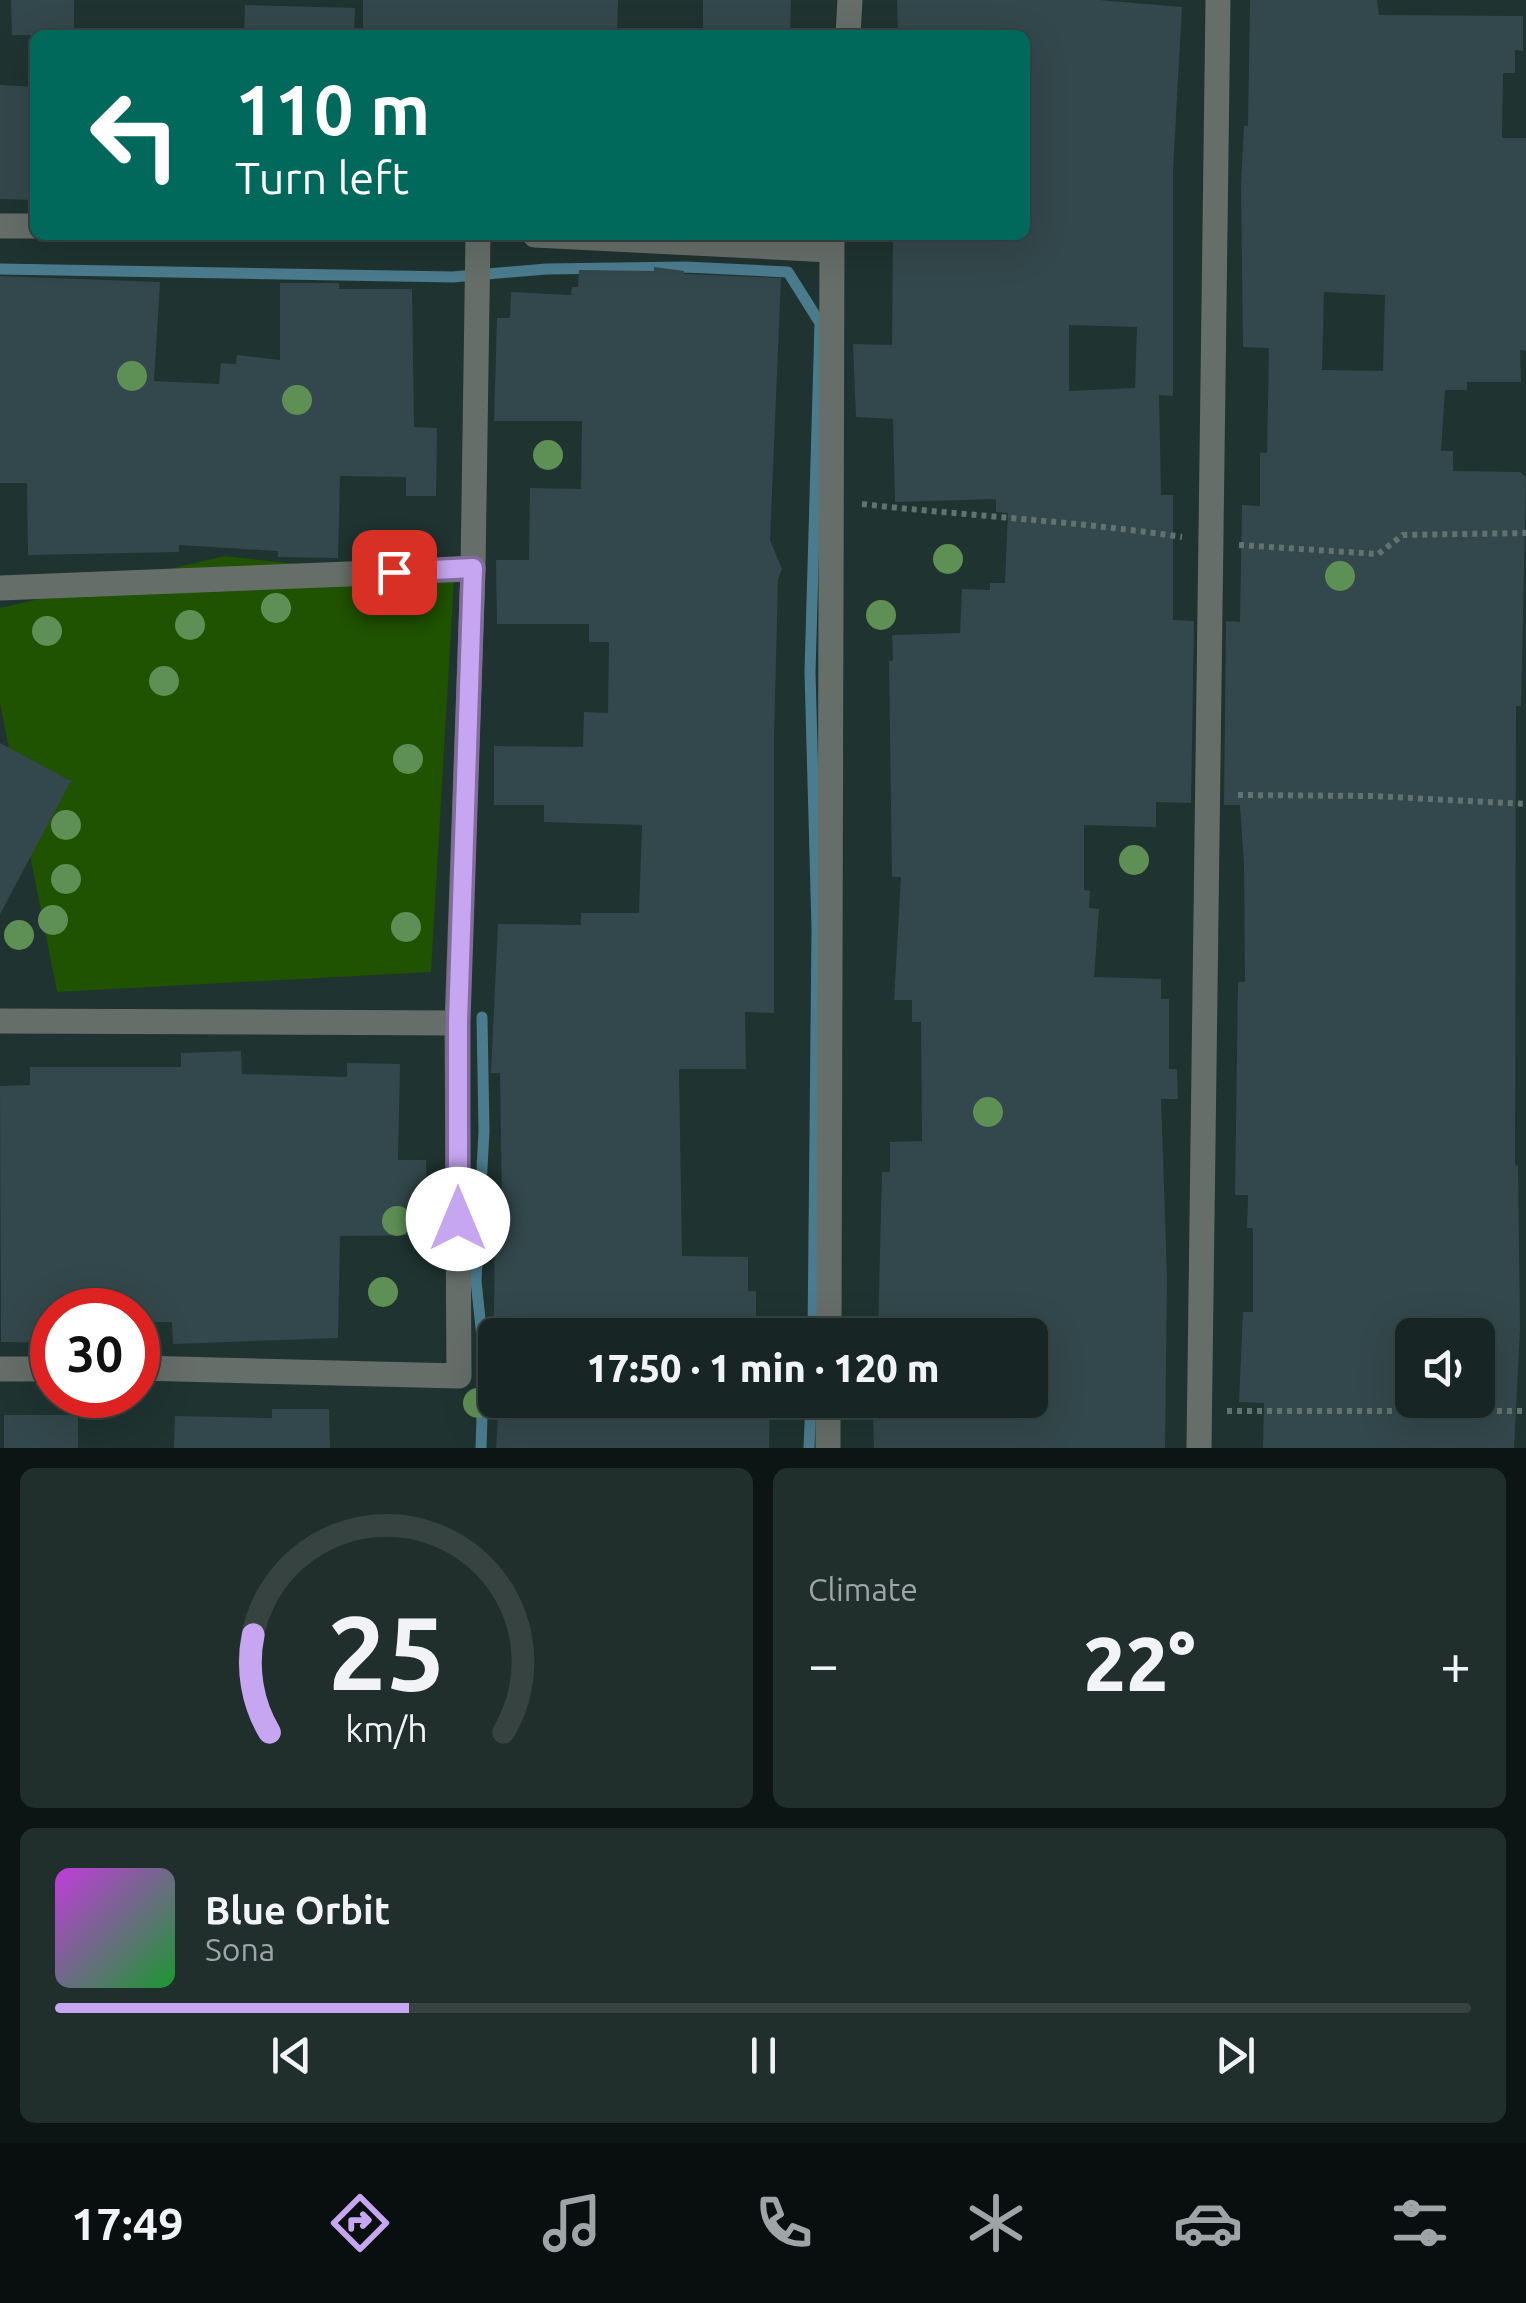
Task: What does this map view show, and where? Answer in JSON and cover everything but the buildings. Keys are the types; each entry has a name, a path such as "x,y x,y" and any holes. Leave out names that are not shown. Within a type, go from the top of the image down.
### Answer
{"street":[{"path":"848,30 850,0"},
{"path":"1199,1448 1218,0"},
{"path":"0,226 30,226"},
{"path":"160,1369 458,1376 458,1022 473,568 478,240"},
{"path":"747,240 831,242 828,1318"},
{"path":"0,588 473,568"},
{"path":"0,1021 458,1022"},
{"path":"0,1369 30,1369"},
{"path":"828,1418 828,1448"}],"path":[{"path":"830,501 1031,522 1092,523 1213,542 1358,555 1378,554 1404,534 1526,533"},
{"path":"1206,795 1372,796 1526,804"},
{"path":"1200,1411 1526,1411"}],"green space":[{"path":"225,556 454,581 431,972 57,992 0,703 0,608"}],"waterway":[{"path":"0,269 453,277 546,269 686,267 788,272 820,323 810,672 817,928 813,1318"},
{"path":"481,1448 484,1356 476,1281 484,1131 482,1017"},
{"path":"809,1448 810,1418"}],"route":[{"path":"394,572 473,568 458,1022 458,1219"}]}
